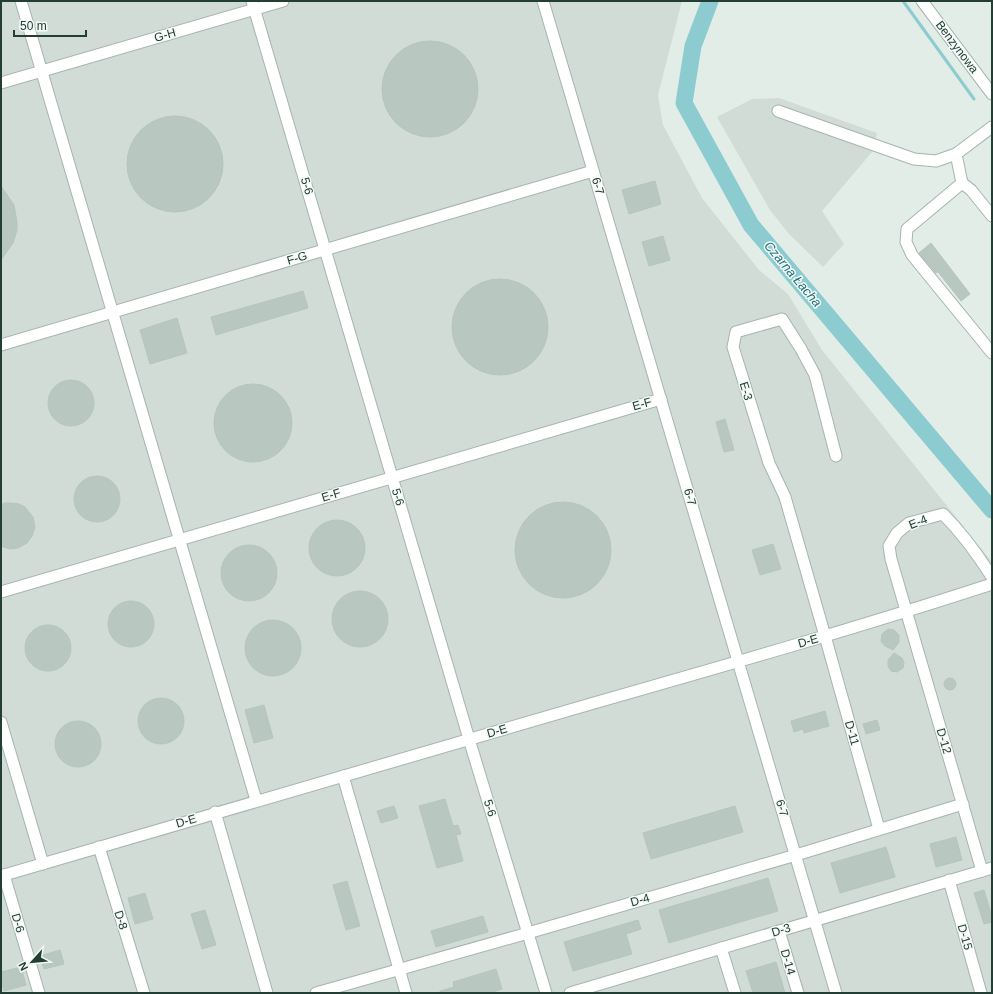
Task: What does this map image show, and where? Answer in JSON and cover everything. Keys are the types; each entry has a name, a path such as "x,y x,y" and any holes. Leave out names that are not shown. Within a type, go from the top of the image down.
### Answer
{"street":[{"path":"21,1 256,800"},
{"name":"G-H","path":"1,83 254,5 283,1"},
{"name":"6-7","path":"543,1 836,993"},
{"name":"Benzynowa","path":"922,1 992,94"},
{"name":"5-6","path":"254,5 469,739 546,993"},
{"path":"778,111 914,159 936,161 956,154 992,127"},
{"path":"956,154 962,183 971,190 992,216"},
{"name":"F-G","path":"1,345 593,171"},
{"path":"962,183 907,228 906,242 912,254 992,353"},
{"name":"E-3","path":"826,636 785,497 769,463 733,347 736,332 782,319 815,375 836,456"},
{"name":"E-F","path":"1,592 660,399"},
{"name":"E-4","path":"907,612 890,559 889,546 897,533 909,523 943,514 979,557 992,577"},
{"name":"D-E","path":"3,876 256,800 738,662 907,612 992,584"},
{"name":"D-12","path":"907,612 963,804 987,869"},
{"name":"D-11","path":"826,636 879,829"},
{"path":"1,722 43,864"},
{"path":"343,776 406,993"},
{"name":"D-4","path":"316,993 796,855 963,804"},
{"path":"215,812 267,993"},
{"name":"D-8","path":"99,847 144,993"},
{"name":"D-3","path":"570,993 987,869"},
{"name":"D-6","path":"3,876 39,993"},
{"name":"D-15","path":"949,880 981,993"},
{"name":"D-14","path":"779,931 798,993"},
{"path":"721,948 735,993"}],"shaded area":[{"path":"1,1 682,1 658,95 663,125 702,198 759,270 788,294 822,350 992,562 992,993 1,993"},
{"path":"779,98 877,133 872,152 822,211 844,244 823,267 789,234 770,210 717,117 752,99"}],"building":[{"path":"430,41 448,45 464,55 474,71 478,89 474,107 464,123 448,133 430,137 412,133 396,123 386,107 382,89 386,71 396,55 412,45"},
{"path":"175,116 193,120 209,130 219,146 223,164 219,182 209,198 193,208 175,212 157,208 141,198 131,182 127,164 131,146 141,130 157,120"},
{"path":"655,181 661,204 629,214 622,190"},
{"path":"1,186 14,205 17,230 13,243 1,260"},
{"path":"663,236 670,260 649,266 642,242"},
{"path":"931,243 970,294 961,301 938,272 936,273 919,253"},
{"path":"500,279 518,283 534,293 544,309 548,327 544,345 534,361 518,371 500,375 482,371 466,361 456,345 452,327 456,309 466,293 482,283"},
{"path":"303,291 308,308 216,335 211,317"},
{"path":"177,318 187,353 150,364 140,330"},
{"path":"67,380 75,380 84,384 90,390 94,403 90,416 84,422 75,426 67,426 58,422 52,416 48,407 48,399 52,390 58,384"},
{"path":"245,384 261,384 275,390 286,401 292,415 292,431 286,445 275,456 261,462 245,462 231,456 220,445 214,431 214,415 220,401 231,390"},
{"path":"725,419 734,450 724,452 716,422"},
{"path":"93,476 101,476 110,480 116,486 120,499 116,512 110,518 101,522 93,522 84,518 78,512 74,503 74,495 78,486 84,480"},
{"path":"563,502 581,506 597,516 607,532 611,550 607,568 597,584 581,594 563,598 545,594 529,584 519,568 515,550 519,532 529,516 545,506"},
{"path":"5,503 19,504 25,507 33,517 35,527 32,536 27,543 18,548 10,549 1,546 1,505"},
{"path":"331,520 343,520 353,524 361,532 365,542 365,554 361,564 353,572 343,576 331,576 321,572 313,564 309,554 309,542 313,532 321,524"},
{"path":"773,544 781,569 760,575 752,550"},
{"path":"243,545 255,545 265,549 273,557 277,567 277,579 273,589 265,597 255,601 243,601 233,597 225,589 221,579 221,567 225,557 233,549"},
{"path":"354,591 366,591 376,595 384,603 388,613 388,625 384,635 376,643 366,647 354,647 344,643 336,635 332,625 332,613 336,603 344,595"},
{"path":"127,601 135,601 144,605 150,611 154,624 150,637 144,643 135,647 127,647 118,643 112,637 108,628 108,620 112,611 118,605"},
{"path":"267,620 279,620 289,624 297,632 301,642 301,654 297,664 289,672 279,676 267,676 257,672 249,664 245,654 245,642 249,632 257,624"},
{"path":"44,625 52,625 61,629 67,635 71,648 67,661 61,667 52,671 44,671 35,667 29,661 25,652 25,644 29,635 35,629"},
{"path":"888,629 894,630 899,635 899,642 893,650 885,646 881,641 882,634"},
{"path":"894,653 902,658 904,663 903,668 897,672 891,671 888,666 888,660"},
{"path":"952,678 955,679 955,689 948,690 945,689 944,682 945,679"},
{"path":"157,698 165,698 174,702 180,708 184,721 180,734 174,740 165,744 157,744 148,740 142,734 138,725 138,717 142,708 148,702"},
{"path":"264,705 273,738 254,743 245,710"},
{"path":"825,711 829,726 804,733 803,729 794,732 791,721"},
{"path":"877,720 880,730 866,734 863,724"},
{"path":"74,721 82,721 91,725 97,731 101,744 97,757 91,763 82,767 74,767 65,763 59,757 55,748 55,740 59,731 65,725"},
{"path":"445,799 453,826 458,825 461,834 456,835 463,861 437,868 419,806"},
{"path":"394,806 398,818 381,823 377,811"},
{"path":"735,806 743,832 651,859 643,833"},
{"path":"956,837 962,860 936,867 930,844"},
{"path":"886,847 895,877 840,893 831,863"},
{"path":"768,878 778,911 669,943 659,910"},
{"path":"347,881 360,926 346,930 333,885"},
{"path":"984,890 992,917 992,922 984,924 974,893"},
{"path":"145,893 153,919 135,924 128,898"},
{"path":"205,910 216,945 202,949 191,914"},
{"path":"483,916 488,932 436,947 431,931"},
{"path":"638,920 641,929 626,934 632,954 573,971 564,942"},
{"path":"60,950 64,964 44,969 40,956"},
{"path":"776,962 785,993 753,993 746,971"},
{"path":"21,967 26,985 4,991 1,980 1,972"},
{"path":"496,969 502,989 489,993 440,993 440,991 454,987 453,982"}],"waterway":[{"name":"Czarna Łacha","path":"710,1 693,46 684,103 751,225 992,510"},
{"path":"903,1 974,99"}]}
